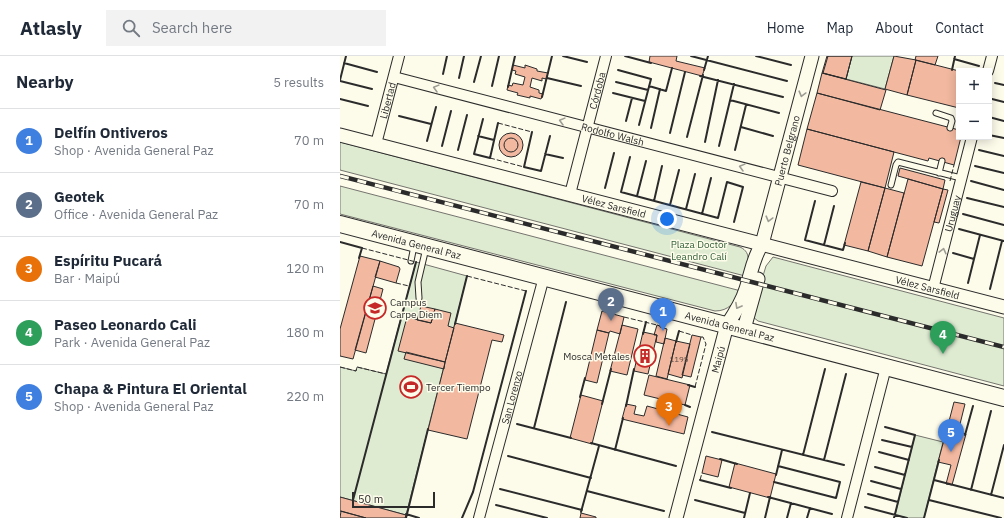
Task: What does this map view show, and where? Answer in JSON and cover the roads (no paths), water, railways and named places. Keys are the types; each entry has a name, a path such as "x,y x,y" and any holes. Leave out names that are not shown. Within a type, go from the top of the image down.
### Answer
{"main road":[{"name":"Avenida General Paz","path":"340,224 1004,398"}],"street":[{"name":"Libertad","path":"376,144 399,56"},
{"name":"Córdoba","path":"570,194 606,56"},
{"name":"Puerto Belgrano","path":"762,244 812,56"},
{"path":"989,68 992,56"},
{"name":"Rodolfo Walsh","path":"394,77 780,177 832,192"},
{"name":"Vélez Sarsfield","path":"340,135 1004,307"},
{"name":"Uruguay","path":"933,289 971,140"},
{"path":"744,329 763,262 764,254 762,244"},
{"name":"Maipú","path":"676,518 727,325 740,304 754,259 762,244"},
{"name":"San Lorenzo","path":"479,518 544,277"},
{"path":"847,518 886,367"}],"lane":[{"path":"936,113 951,118 952,121 950,128"},
{"path":"891,185 898,162 961,178"},
{"path":"939,173 942,162"},
{"path":"410,261 421,246"},
{"path":"419,298 418,285 421,246"}],"railway":[{"path":"340,176 1004,347"}],"place":[{"name":"Campus Carpe Diem","path":"375,308"},
{"name":"Geotek","path":"611,321"},
{"name":"Delfín Ontiveros","path":"663,331"},
{"name":"Paseo Leonardo Cali","path":"943,354"},
{"name":"Mosca Metales","path":"645,356"},
{"name":"Tercer Tiempo","path":"411,387"},
{"name":"Espíritu Pucará","path":"669,426"},
{"name":"Chapa & Pintura El Oriental","path":"951,452"}],"park label":[{"name":"Plaza Doctor Leandro Calí","path":"699,250"}]}
